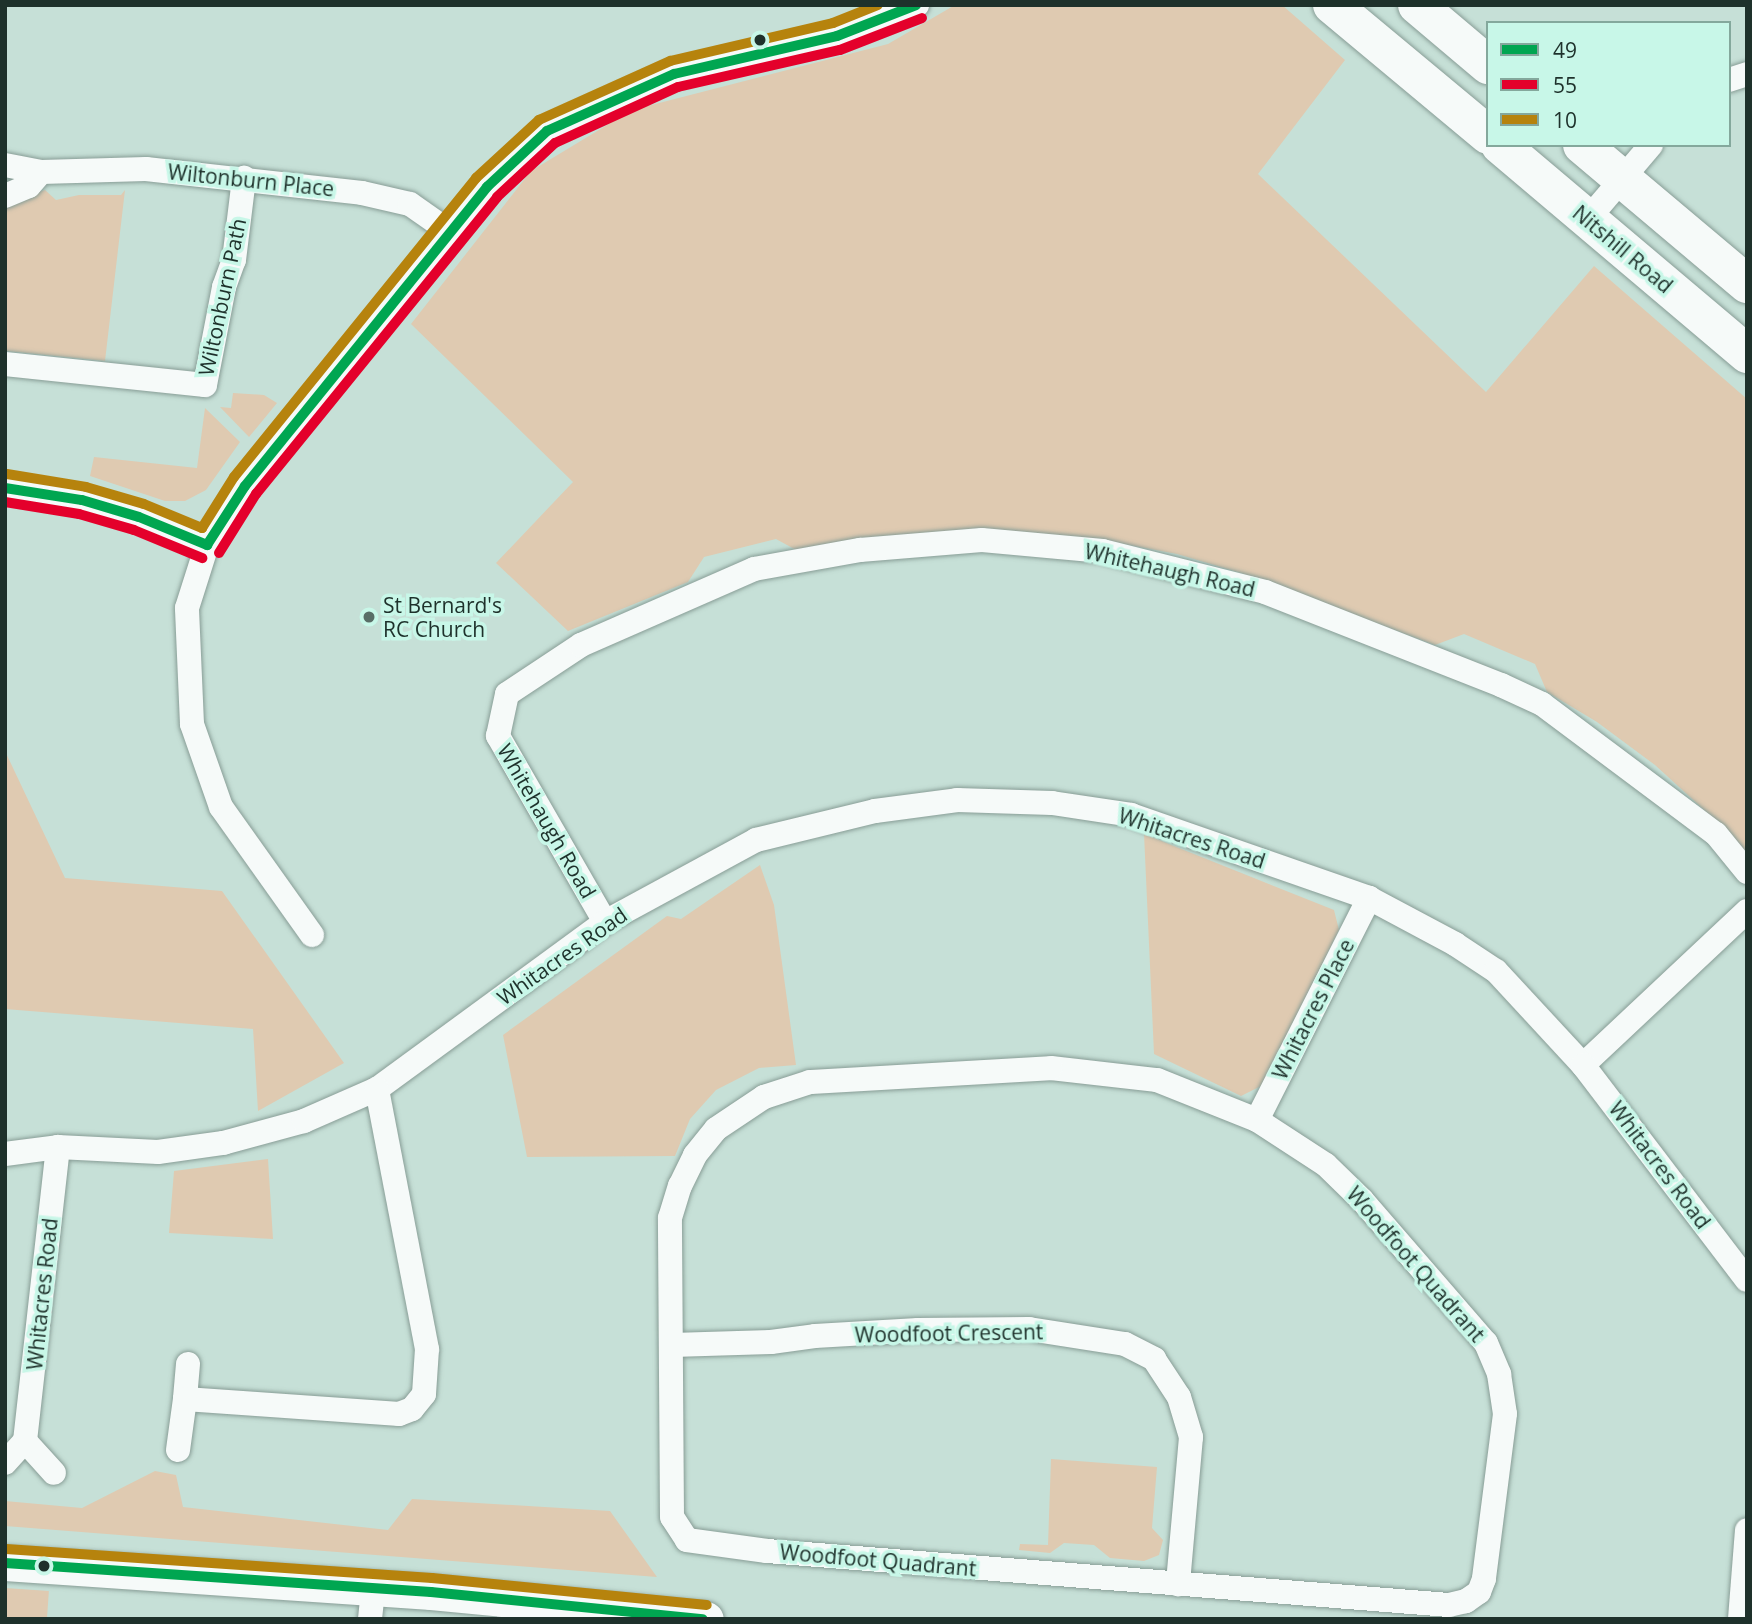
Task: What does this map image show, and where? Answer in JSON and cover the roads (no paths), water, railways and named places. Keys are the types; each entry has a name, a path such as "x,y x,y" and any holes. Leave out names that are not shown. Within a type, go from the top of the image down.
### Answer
{"main road":[{"path":"1332,5 1486,133"},
{"path":"1416,5 1486,63"},
{"name":"Nitshill Road","path":"1502,147 1747,354"},
{"path":"1584,147 1747,284"},
{"path":"5,1563 372,1604 706,1619"}],"street":[{"path":"312,935 220,807 192,724 187,608 207,545 245,486 487,187 547,131 674,75 836,36 915,6"},
{"path":"1588,219 1649,147"},
{"name":"Wiltonburn Place","path":"5,165 41,172 146,169 362,193 410,204 450,232"},
{"path":"5,196 29,186 41,172"},
{"name":"Wiltonburn Path","path":"5,364 205,385 223,287 234,260 244,178"},
{"path":"5,488 82,500 139,517 207,545"},
{"name":"Whitehaugh Road","path":"605,922 498,736 507,694 580,645 754,569 860,550 982,540 1102,551 1265,592 1501,685 1542,704 1716,834 1747,872"},
{"name":"Whitacres Road","path":"5,1154 58,1147 158,1152 223,1143 304,1121 377,1089 605,922 756,840 875,811 957,800 1052,803 1131,815 1369,898 1455,944 1496,971 1583,1065 1747,1280"},
{"name":"Whitacres Place","path":"1257,1120 1369,898"},
{"path":"1583,1065 1747,911"},
{"name":"Woodfoot Quadrant","path":"1051,1068 1157,1080 1257,1120 1326,1165 1362,1199 1486,1343 1499,1374 1505,1414 1484,1579 1479,1592 1466,1601 1449,1605 767,1550 687,1540 672,1517 670,1218 680,1186 695,1154 716,1129 764,1097 810,1082 1051,1068"},
{"path":"185,1399 399,1414 412,1409 424,1394 427,1349 377,1089"},
{"name":"Whitacres Road","path":"25,1441 58,1147"},
{"name":"Woodfoot Crescent","path":"672,1345 771,1342 815,1336 918,1330 1029,1329 1125,1344 1154,1359 1179,1397 1191,1437 1178,1584"},
{"path":"177,1450 188,1364"},
{"path":"5,1463 25,1441 54,1473"},
{"path":"1741,1619 1747,1530"}],"place":[{"name":"St Bernard's RC Church","path":"369,617"}]}
